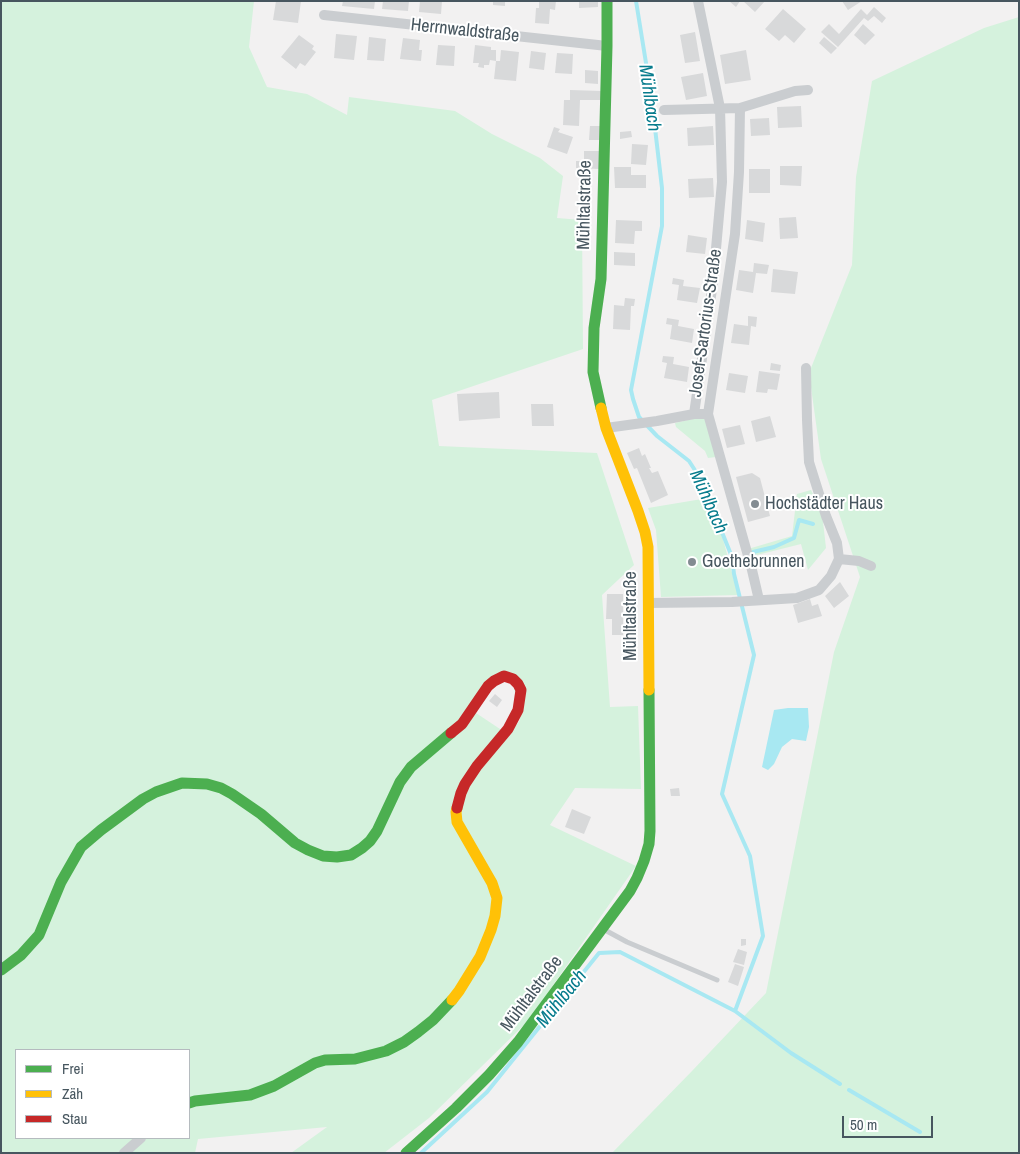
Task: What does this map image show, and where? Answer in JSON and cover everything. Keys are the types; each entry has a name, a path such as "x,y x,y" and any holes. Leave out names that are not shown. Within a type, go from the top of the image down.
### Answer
{"street":[{"name":"Mühltalstraße","path":"406,1153 456,1108 489,1075 512,1048 630,891 644,861 649,844 648,547 645,532 606,428 593,372 594,328 601,279 607,46 606,1"},
{"name":"Josef-Sartorius-Straße","path":"694,414 713,282 722,182 720,108 698,1"},
{"name":"Herrnwaldstraße","path":"324,16 607,46"},
{"path":"664,110 740,108 795,91 808,90"},
{"name":"Josef-Sartorius-Straße","path":"740,108 739,172 734,234 708,414 750,561 759,600"},
{"name":"Josef-Sartorius-Straße","path":"718,233 734,234"},
{"path":"648,602 746,602 797,598 819,590 831,576 839,559 837,543 826,516 809,462 806,368"},
{"name":"Josef-Sartorius-Straße","path":"606,428 694,414 708,414"},
{"path":"839,559 859,561 871,566"},
{"path":"1,970 21,955 38,935 61,882 81,848 101,830 143,799 162,789 182,784 207,784 232,794 261,814 295,843 308,850 323,856 337,857 350,855 362,848 378,831 400,782 411,768 462,724 488,686 504,676 513,679 518,684 521,695 518,710 508,729 477,766 465,784 456,812 457,822 492,883 497,898 495,916 486,945 459,991 447,1006 418,1032 386,1051 370,1056 325,1060 305,1068 274,1086 250,1095 190,1103"},
{"path":"124,1153 140,1139"}],"lane":[{"path":"602,928 626,942 717,980"}],"green space":[{"path":"1,1 254,1 249,47 267,87 307,94 347,115 349,97 455,111 492,134 540,158 563,176 557,218 582,220 583,349 432,400 439,446 597,453 634,565 602,595 610,707 638,706 641,789 575,788 550,825 636,866 528,1021 429,1118 384,1153 291,1153 327,1127 198,1139 195,1153 1,1153","holes":["511,672 520,720 509,735 467,707"]},
{"path":"1019,17 1019,1153 612,1153 766,993 834,652 860,577 821,459 809,373 852,265 856,177 872,81 984,28"},
{"path":"701,417 707,419 716,457 708,458 705,451 676,427 675,423"},
{"path":"811,490 822,513 826,548 808,570 801,544 757,555 748,549 792,536 797,494"},
{"path":"714,497 738,595 661,597 656,530 648,508"}],"water":[{"path":"808,708 809,727 806,741 792,739 782,747 774,764 768,770 762,767 774,710"}],"building":[{"path":"276,1 301,1 298,23 273,20"},
{"path":"343,1 375,1 374,9 342,6"},
{"path":"383,1 409,1 408,11 382,9"},
{"path":"420,1 442,1 441,14 419,12"},
{"path":"493,1 505,1 505,6 493,5"},
{"path":"539,1 556,1 555,10 550,9 549,24 535,23 536,8 539,8"},
{"path":"579,1 598,1 598,7 579,8"},
{"path":"729,1 740,1 736,7"},
{"path":"743,1 765,1 755,12"},
{"path":"842,1 862,1 848,10"},
{"path":"874,7 886,18 882,23 874,16 868,21 864,18 838,47 821,32 829,24 839,34 861,9 867,15"},
{"path":"783,9 806,29 794,43 785,35 779,41 765,29"},
{"path":"863,24 875,35 865,45 854,35"},
{"path":"695,32 700,61 685,63 680,35"},
{"path":"336,34 357,36 354,60 334,58"},
{"path":"299,35 314,46 312,49 316,52 305,66 300,63 296,69 281,57"},
{"path":"369,37 386,39 384,61 367,60"},
{"path":"824,37 837,48 831,54 819,43"},
{"path":"403,38 420,40 419,50 422,50 421,61 400,59"},
{"path":"438,45 455,46 454,66 436,65"},
{"path":"475,45 491,47 491,50 496,50 496,61 490,60 489,65 484,65 484,68 478,67 479,63 473,63"},
{"path":"501,50 519,52 516,81 494,79 496,61 500,61"},
{"path":"746,50 751,80 725,84 720,55"},
{"path":"531,51 546,53 544,70 529,68"},
{"path":"557,53 573,54 572,74 555,73"},
{"path":"585,70 598,71 598,84 585,83"},
{"path":"703,73 707,96 686,100 681,77"},
{"path":"570,90 602,91 602,100 580,100 579,126 563,125 564,100 570,100"},
{"path":"801,106 802,127 778,128 777,107"},
{"path":"769,118 770,135 751,136 750,119"},
{"path":"590,126 600,126 600,140 589,140"},
{"path":"713,126 714,145 688,146 687,128"},
{"path":"554,127 560,129 558,132 573,137 567,154 547,147"},
{"path":"631,131 632,137 620,139 620,132"},
{"path":"632,144 648,145 646,165 631,164"},
{"path":"584,151 599,151 599,169 576,168 576,161 584,161"},
{"path":"780,166 802,166 801,186 780,185"},
{"path":"614,167 631,167 631,175 646,175 646,188 615,188"},
{"path":"749,169 770,169 770,193 749,193"},
{"path":"713,178 714,197 689,198 688,179"},
{"path":"796,217 798,238 780,239 779,218"},
{"path":"616,220 642,221 642,231 635,231 634,244 615,243"},
{"path":"747,220 765,223 763,242 745,239"},
{"path":"688,235 707,238 705,254 686,252"},
{"path":"614,252 635,253 635,266 614,265"},
{"path":"754,263 769,265 767,274 756,273 753,293 736,290 739,270 753,272"},
{"path":"773,269 798,272 795,294 771,292"},
{"path":"673,278 684,280 683,286 700,288 697,303 677,300 679,285 672,284"},
{"path":"625,298 635,299 634,306 631,306 630,330 613,329 614,305 624,306"},
{"path":"748,316 757,317 756,327 751,326 749,345 731,343 734,324 748,326"},
{"path":"667,318 679,320 678,326 694,329 692,343 670,339 672,325 666,324"},
{"path":"663,356 674,357 673,364 689,367 687,382 664,378 667,363 662,362"},
{"path":"771,363 781,365 780,371 770,370"},
{"path":"759,371 780,374 777,390 768,389 767,393 756,392"},
{"path":"729,373 748,376 745,393 726,390"},
{"path":"499,392 500,418 459,421 457,394"},
{"path":"531,404 553,404 554,426 532,426"},
{"path":"770,416 776,437 756,442 751,421"},
{"path":"740,425 745,444 727,448 722,429"},
{"path":"639,448 642,456 645,454 652,473 658,471 668,495 651,503 637,468 634,469 627,453"},
{"name":"Hochstädter Haus","path":"752,473 760,478 770,516 748,522 736,477"},
{"path":"840,582 849,596 834,608 825,596"},
{"path":"607,594 623,594 623,635 612,635 612,619 606,619"},
{"path":"810,599 812,606 818,604 822,616 798,623 793,605"},
{"path":"495,694 502,700 497,707 489,701"},
{"path":"679,788 680,796 671,796 670,789"},
{"path":"572,809 591,817 584,834 565,827"},
{"path":"741,939 746,939 746,945 741,946"},
{"path":"738,949 747,952 744,965 733,962"},
{"path":"735,964 744,967 738,986 728,982"}],"waterway":[{"name":"Mühlbach","path":"421,1153 487,1092 599,953 620,952 735,1011 763,936 750,856 722,794 754,655 734,574 732,557 700,478 689,461 657,436 639,417 631,390 662,226 662,188 651,94 636,1"},
{"path":"754,558 753,552 774,547 794,538 799,520 813,524"},
{"name":"Mühlbach","path":"735,1011 791,1053 840,1084"},
{"name":"Mühlbach","path":"849,1090 920,1132"}],"traffic: fast":[{"path":"601,408 593,372 594,328 601,279 607,1"},
{"path":"406,1153 456,1108 518,1042 630,891 637,878 649,844 650,831 649,690"},
{"path":"1,970 21,955 39,935 61,882 81,847 143,799 156,792 182,783 207,784 221,788 261,814 295,843 308,850 323,856 351,855 370,841 377,831 400,782 411,767 451,733"},
{"path":"190,1103 250,1095 274,1086 315,1063 325,1060 355,1059 386,1051 418,1032 433,1020 452,1000"}],"traffic: slow":[{"path":"601,408 606,428 638,511 648,547 649,690"},
{"path":"452,1000 480,957 491,930 497,898 492,883 457,822 457,808"}],"traffic: jam":[{"path":"451,733 462,724 488,686 494,681 504,676 513,679 518,684 521,690 518,710 508,729 477,766 465,784 457,808"}],"place":[{"name":"Hochstädter Haus","path":"755,504"},
{"name":"Goethebrunnen","path":"692,562"}]}
